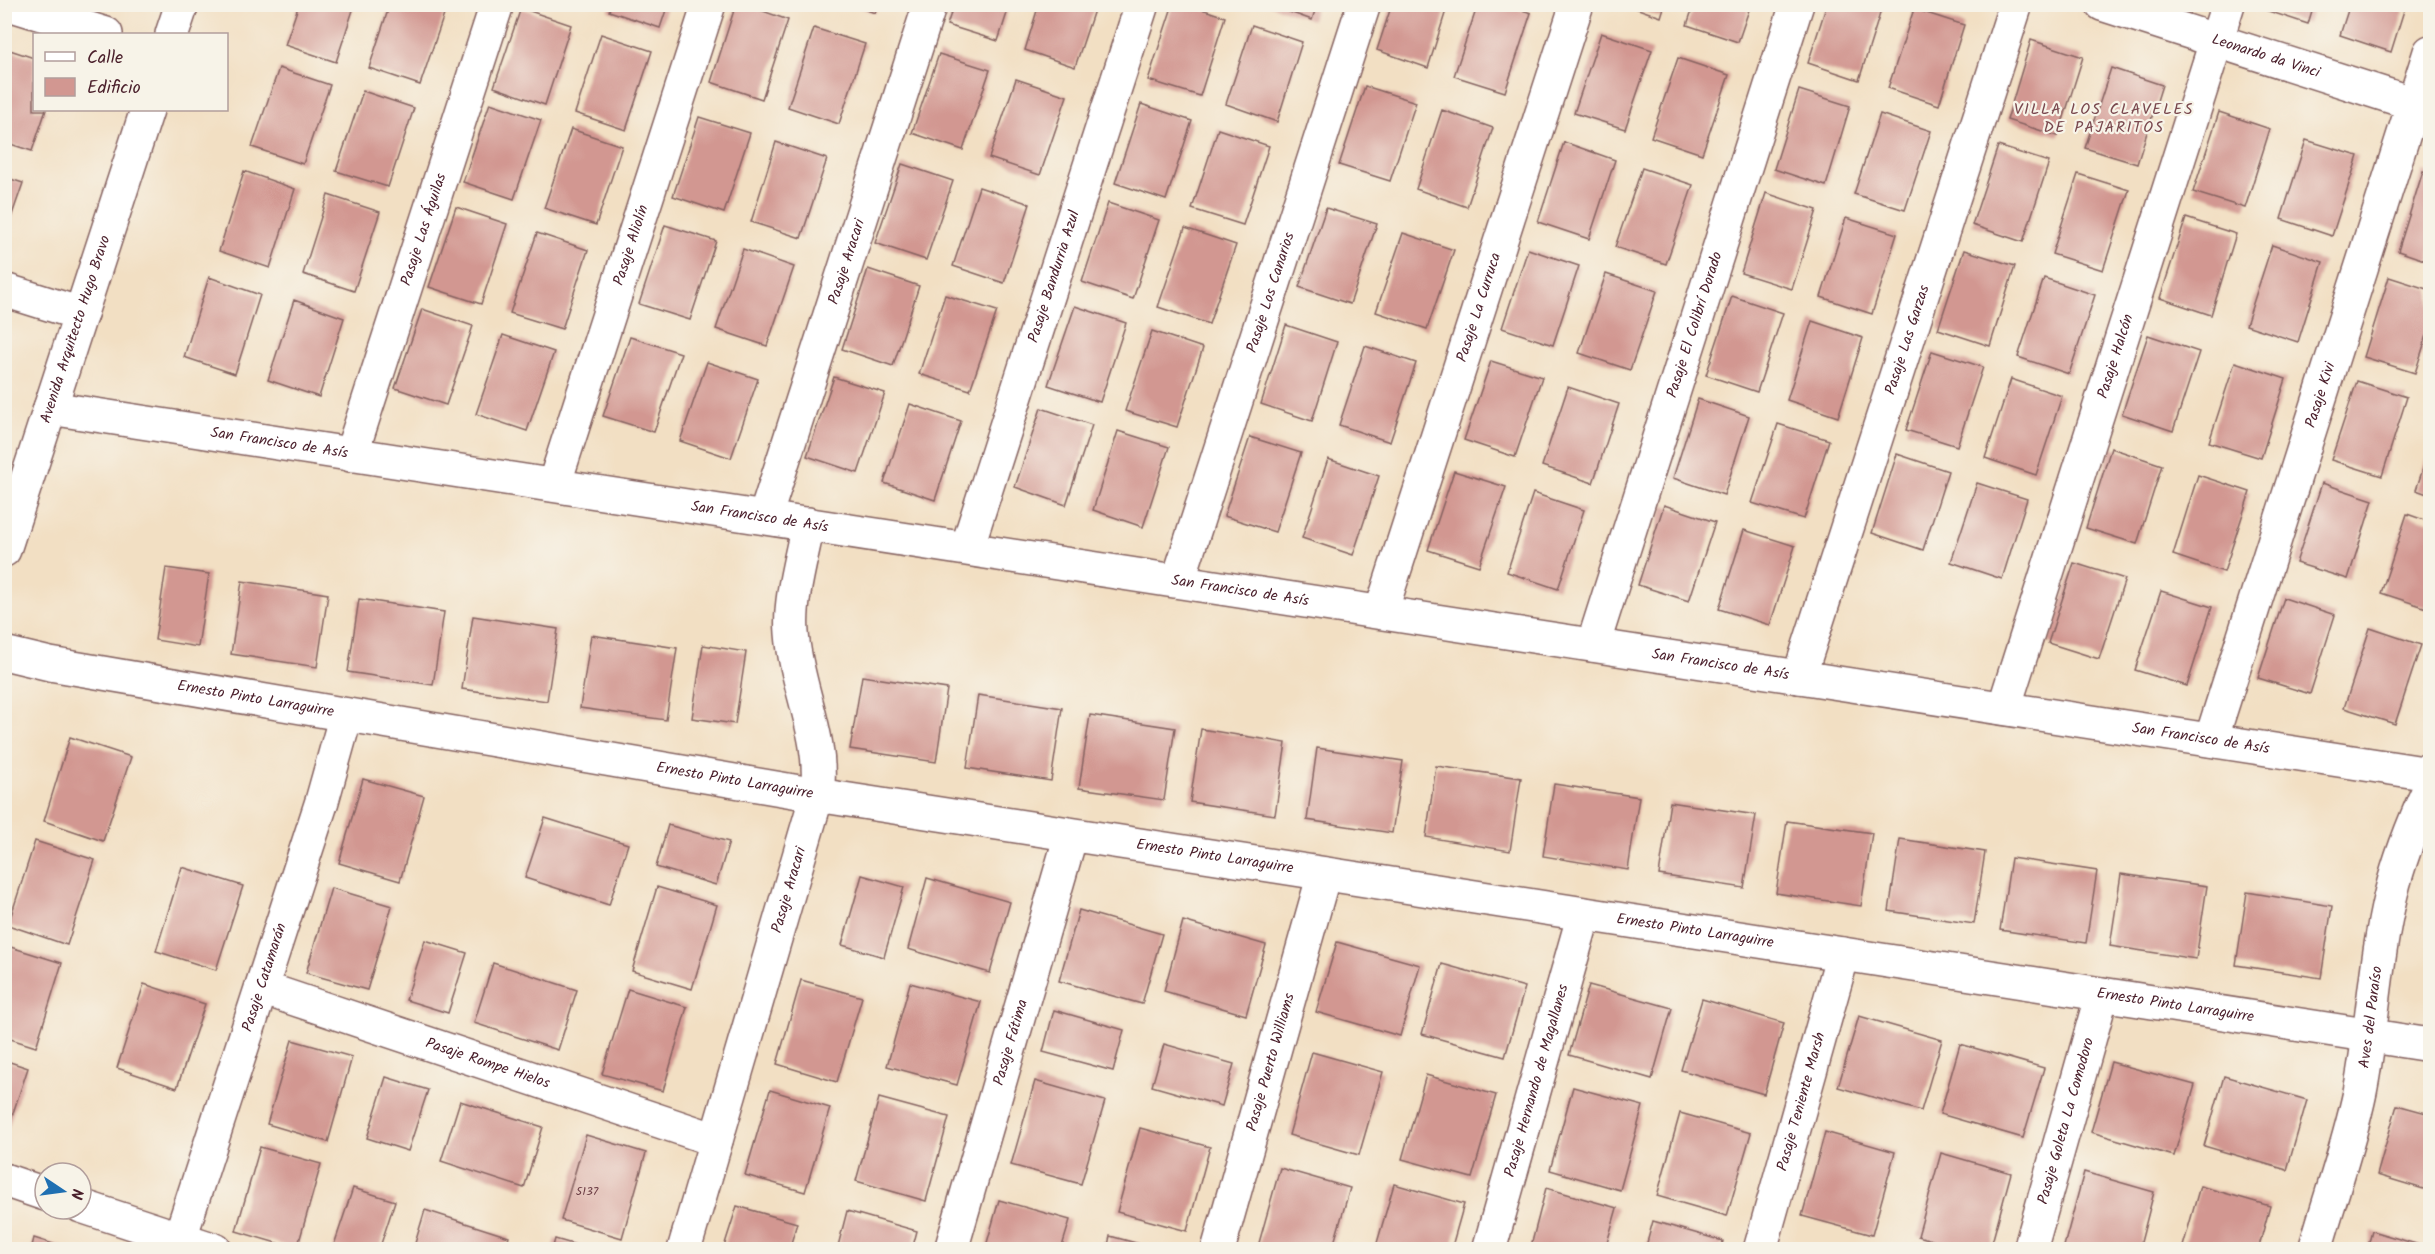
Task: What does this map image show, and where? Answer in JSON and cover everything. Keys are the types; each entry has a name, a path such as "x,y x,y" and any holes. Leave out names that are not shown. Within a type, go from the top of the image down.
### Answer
{"street":[{"path":"9,4 103,33"},
{"path":"172,33 182,4"},
{"name":"Pasaje Las Águilas","path":"351,455 497,4"},
{"name":"Pasaje Aliolín","path":"554,485 709,4"},
{"name":"Pasaje Aracari","path":"765,517 930,4"},
{"name":"Pasaje Bandurria Azul","path":"967,548 1142,4"},
{"name":"Pasaje Los Canarios","path":"1178,581 1364,4"},
{"name":"Pasaje La Curruca","path":"1381,612 1577,4"},
{"name":"Pasaje El Colibrí Dorado","path":"1593,645 1797,4"},
{"name":"Pasaje Las Garzas","path":"1799,677 2016,4"},
{"name":"Leonardo da Vinci","path":"2102,4 2422,106"},
{"name":"Pasaje Halcón","path":"2004,708 2228,4"},
{"name":"Pasaje Kivi","path":"2211,740 2422,106 2430,52"},
{"name":"Avenida Arquitecto Hugo Bravo","path":"4,550 147,111"},
{"path":"4,291 81,314"},
{"name":"San Francisco de Asís","path":"50,408 2430,774"},
{"name":"Pasaje Aracari","path":"684,1250 817,795 819,777 817,742 795,657 792,630 794,602 808,524"},
{"name":"Ernesto Pinto Larraguirre","path":"4,653 50,664 817,795 2430,1045"},
{"name":"Pasaje Catamarán","path":"180,1238 322,801 346,715"},
{"name":"Aves del Paraíso","path":"2315,1250 2359,1094 2391,892 2412,826 2430,787"},
{"name":"Pasaje Fátima","path":"951,1250 1071,835"},
{"name":"Pasaje Puerto Williams","path":"1218,1250 1324,874"},
{"name":"Pasaje Hernando de Magallanes","path":"1490,1250 1584,914"},
{"name":"Pasaje Teniente Marsh","path":"1760,1250 1843,954"},
{"name":"Pasaje Rompe Hielos","path":"262,987 716,1140"},
{"name":"Pasaje Goleta La Comodoro","path":"2030,1250 2102,994"},
{"path":"4,1180 33,1190"},
{"path":"93,1210 214,1250"}],"building":[{"path":"299,4 355,4 336,62 285,45"},
{"path":"390,4 447,6 420,85 369,68"},
{"path":"611,4 668,4 660,28 609,11"},
{"path":"736,4 743,4 788,20 762,99 711,82"},
{"path":"850,4 878,4 875,13"},
{"path":"954,4 1010,4 998,41 947,25"},
{"path":"1039,4 1096,4 1075,67 1025,50"},
{"path":"1173,4 1187,4 1225,17 1200,96 1148,80"},
{"path":"1267,4 1317,4 1312,20"},
{"path":"1392,4 1448,4 1428,68 1377,50"},
{"path":"1478,4 1504,4 1531,13 1505,92 1454,76"},
{"path":"1624,4 1665,4 1661,17"},
{"path":"1694,4 1751,4 1738,42 1687,25"},
{"path":"1827,4 1883,4 1859,80 1808,63"},
{"path":"2257,4 2314,4 2308,24 2256,7"},
{"path":"2350,4 2406,4 2391,52 2340,35"},
{"path":"521,8 571,25 545,105 494,87"},
{"path":"1914,9 1964,25 1939,105 1888,88"},
{"path":"1252,25 1302,42 1277,122 1226,104"},
{"path":"814,28 865,44 839,124 788,107"},
{"path":"1601,33 1652,50 1625,129 1574,113"},
{"path":"601,34 652,51 626,130 575,113"},
{"path":"2031,40 2083,57 2058,136 2007,120"},
{"path":"4,48 33,58 33,111 46,111 32,151 4,142"},
{"path":"939,54 990,70 963,150 912,133"},
{"path":"1678,58 1729,75 1702,154 1651,137"},
{"path":"279,68 330,85 303,164 252,147"},
{"path":"2111,68 2162,85 2137,164 2085,148"},
{"path":"1016,79 1067,96 1040,175 989,158"},
{"path":"1365,86 1416,102 1390,181 1339,165"},
{"path":"1799,90 1850,106 1826,186 1774,169"},
{"path":"363,91 414,108 388,187 336,171"},
{"path":"490,103 541,120 514,199 463,182"},
{"path":"1141,104 1192,121 1166,200 1115,183"},
{"path":"1442,110 1493,128 1467,207 1416,189"},
{"path":"2219,112 2270,129 2245,208 2193,192"},
{"path":"1880,114 1931,131 1905,210 1854,194"},
{"path":"699,117 750,133 724,213 673,196"},
{"path":"571,129 622,146 596,225 544,208"},
{"path":"1218,129 1269,146 1243,225 1192,209"},
{"path":"2306,140 2358,156 2332,236 2281,219"},
{"path":"776,142 827,159 801,238 751,222"},
{"path":"1564,142 1615,160 1589,239 1538,222"},
{"path":"1998,146 2049,162 2023,242 1972,225"},
{"path":"902,164 953,181 926,260 875,243"},
{"path":"1642,168 1693,185 1666,264 1615,247"},
{"path":"244,171 295,189 270,268 219,251"},
{"path":"2423,171 2430,173 2430,262 2398,251"},
{"path":"2078,174 2129,190 2103,270 2052,254"},
{"path":"4,177 23,183 5,235 4,235"},
{"path":"979,187 1030,204 1004,283 953,266"},
{"path":"1766,193 1817,210 1792,289 1741,273"},
{"path":"328,195 380,212 354,291 303,274"},
{"path":"1108,203 1159,220 1133,299 1082,282"},
{"path":"456,207 507,224 481,304 429,287"},
{"path":"1326,208 1377,224 1350,304 1299,287"},
{"path":"1846,218 1897,234 1872,314 1821,297"},
{"path":"2186,218 2236,234 2211,315 2160,298"},
{"path":"665,225 716,241 690,320 639,304"},
{"path":"1185,228 1236,245 1209,324 1158,307"},
{"path":"537,233 588,250 562,329 510,313"},
{"path":"1403,233 1454,250 1427,329 1376,312"},
{"path":"2272,245 2323,262 2298,342 2246,325"},
{"path":"743,249 794,267 767,346 716,329"},
{"path":"1528,249 1579,266 1553,345 1502,328"},
{"path":"1964,250 2015,266 1990,346 1938,329"},
{"path":"868,269 919,286 893,366 842,349"},
{"path":"1606,274 1657,291 1630,370 1579,353"},
{"path":"209,277 260,295 235,374 184,357"},
{"path":"2389,277 2430,290 2430,326 2415,373 2364,357"},
{"path":"2044,278 2095,295 2069,374 2018,357"},
{"path":"945,295 997,311 970,390 919,374"},
{"path":"1732,296 1783,313 1757,392 1706,375"},
{"path":"294,300 344,318 319,397 268,380"},
{"path":"1075,306 1126,323 1100,402 1048,385"},
{"path":"422,309 473,326 446,405 395,388"},
{"path":"1812,321 1863,338 1838,417 1787,400"},
{"path":"1286,325 1337,342 1312,421 1261,404"},
{"path":"1152,331 1203,348 1177,427 1125,411"},
{"path":"503,335 554,352 527,431 476,414"},
{"path":"2148,335 2199,352 2173,431 2122,414"},
{"path":"630,337 681,353 654,432 603,416"},
{"path":"1365,346 1416,363 1390,442 1339,425"},
{"path":"1932,351 1983,367 1957,446 1906,430"},
{"path":"1491,361 1542,377 1515,457 1464,440"},
{"path":"707,362 758,379 731,458 680,441"},
{"path":"2235,362 2286,379 2261,458 2209,442"},
{"path":"834,377 885,393 858,473 807,456"},
{"path":"2011,379 2062,396 2036,475 1985,458"},
{"path":"2357,381 2407,397 2382,476 2331,460"},
{"path":"1568,387 1619,404 1593,483 1542,466"},
{"path":"1698,399 1749,416 1724,495 1673,478"},
{"path":"910,404 961,421 935,500 884,483"},
{"path":"1041,408 1092,425 1066,505 1015,487"},
{"path":"1778,424 1829,440 1804,519 1752,503"},
{"path":"1118,431 1169,447 1143,527 1093,510"},
{"path":"1250,437 1301,453 1275,532 1224,516"},
{"path":"2430,447 2430,495 2416,490"},
{"path":"2111,448 2162,465 2137,544 2086,528"},
{"path":"1897,454 1948,471 1923,550 1872,533"},
{"path":"1328,459 1379,476 1353,555 1302,538"},
{"path":"1454,471 1506,487 1479,566 1428,550"},
{"path":"2198,475 2250,492 2224,572 2173,555"},
{"path":"1977,483 2027,499 2002,579 1951,562"},
{"path":"2322,483 2373,500 2348,579 2296,563"},
{"path":"1533,493 1584,510 1558,589 1507,572"},
{"path":"1664,505 1715,522 1689,601 1638,585"},
{"path":"2407,514 2430,522 2430,609 2381,593"},
{"path":"1744,530 1795,546 1770,625 1719,609"},
{"path":"2074,563 2125,579 2099,659 2048,643"},
{"path":"166,568 209,574 198,647 155,640"},
{"path":"242,581 328,594 317,667 231,654"},
{"path":"2161,591 2212,607 2187,686 2135,670"},
{"path":"2284,598 2335,615 2310,694 2258,678"},
{"path":"359,599 444,612 433,685 348,672"},
{"path":"473,616 558,629 547,701 462,689"},
{"path":"2370,628 2421,645 2395,724 2344,708"},
{"path":"591,635 677,648 666,720 580,708"},
{"path":"703,645 746,652 735,724 692,718"},
{"path":"862,676 947,689 936,762 850,749"},
{"path":"978,695 1062,708 1051,781 967,768"},
{"path":"1090,715 1175,728 1164,800 1079,788"},
{"path":"1201,729 1286,743 1275,815 1190,802"},
{"path":"70,737 131,757 103,841 44,821"},
{"path":"1317,748 1403,761 1392,833 1307,820"},
{"path":"1436,766 1521,778 1510,851 1426,837"},
{"path":"363,779 424,796 400,881 339,863"},
{"path":"1554,784 1639,797 1628,870 1543,856"},
{"path":"1670,802 1756,815 1744,888 1659,875"},
{"path":"545,818 628,844 609,905 525,878"},
{"path":"1787,821 1872,833 1861,906 1776,893"},
{"path":"668,825 729,842 716,885 656,867"},
{"path":"1900,839 1985,852 1974,924 1889,911"},
{"path":"35,841 95,860 67,945 8,925"},
{"path":"2011,858 2097,871 2086,943 2000,930"},
{"path":"182,867 243,886 216,970 156,951"},
{"path":"2121,874 2207,886 2196,959 2110,946"},
{"path":"862,875 904,887 884,957 842,945"},
{"path":"927,878 1010,902 990,973 908,949"},
{"path":"657,887 717,905 692,989 632,971"},
{"path":"331,888 392,906 367,990 306,973"},
{"path":"2247,892 2332,906 2321,978 2236,965"},
{"path":"1079,910 1162,934 1142,1004 1059,981"},
{"path":"1183,921 1266,945 1246,1015 1164,991"},
{"path":"425,940 467,953 448,1013 406,1000"},
{"path":"1337,942 1420,965 1400,1036 1316,1012"},
{"path":"4,945 62,963 36,1047 4,1037"},
{"path":"493,963 577,990 558,1050 474,1023"},
{"path":"1442,964 1525,987 1505,1057 1422,1034"},
{"path":"801,980 862,997 837,1082 777,1064"},
{"path":"910,983 981,1002 957,1085 887,1066"},
{"path":"144,984 205,1004 177,1088 117,1068"},
{"path":"1589,985 1672,1008 1652,1079 1569,1055"},
{"path":"628,989 687,1007 663,1091 602,1074"},
{"path":"1702,999 1784,1023 1764,1094 1681,1070"},
{"path":"1054,1010 1124,1030 1113,1071 1043,1052"},
{"path":"1859,1016 1942,1040 1921,1111 1838,1087"},
{"path":"292,1040 352,1057 328,1142 267,1124"},
{"path":"1164,1044 1234,1064 1222,1106 1152,1086"},
{"path":"1960,1044 2044,1068 2023,1138 1940,1114"},
{"path":"1312,1052 1383,1072 1359,1155 1289,1135"},
{"path":"4,1060 28,1068 5,1137 4,1137"},
{"path":"2111,1062 2195,1085 2174,1156 2091,1132"},
{"path":"1426,1075 1496,1095 1472,1178 1402,1159"},
{"path":"2224,1076 2307,1100 2287,1170 2204,1146"},
{"path":"386,1077 428,1090 408,1151 367,1138"},
{"path":"1035,1081 1105,1101 1081,1184 1011,1165"},
{"path":"1573,1087 1643,1106 1620,1190 1550,1170"},
{"path":"770,1090 830,1108 805,1192 745,1175"},
{"path":"879,1098 949,1117 926,1201 856,1181"},
{"path":"460,1101 543,1127 524,1188 441,1161"},
{"path":"2397,1105 2430,1114 2430,1191 2377,1175"},
{"path":"1680,1113 1751,1133 1727,1216 1657,1196"},
{"path":"1140,1128 1210,1147 1187,1231 1117,1212"},
{"path":"1825,1132 1895,1152 1872,1235 1802,1216"},
{"path":"586,1135 646,1153 622,1238 561,1220"},
{"path":"260,1147 321,1164 297,1249 236,1231"},
{"path":"1941,1153 2011,1173 1990,1250 1965,1250 1918,1236"},
{"path":"1280,1168 1350,1188 1332,1250 1257,1250"},
{"path":"2084,1172 2154,1192 2139,1250 2063,1250"},
{"path":"1394,1184 1464,1204 1451,1250 1375,1250"},
{"path":"2200,1186 2270,1206 2258,1250 2182,1250"},
{"path":"353,1188 395,1201 379,1250 333,1248"},
{"path":"1546,1188 1617,1208 1605,1250 1530,1250"},
{"path":"999,1200 1070,1220 1061,1250 985,1250"},
{"path":"737,1206 797,1223 789,1250 723,1250"},
{"path":"425,1210 509,1237 505,1250 413,1250"},
{"path":"847,1211 917,1231 912,1250 837,1250"},
{"path":"1653,1221 1723,1241 1721,1250 1645,1250"},
{"path":"2372,1231 2430,1248 2430,1250 2367,1250"},
{"path":"1110,1236 1158,1249 1107,1250"},
{"path":"34,1238 69,1249 69,1250 31,1250"},
{"path":"555,1239 590,1249 590,1250 552,1250"}],"district":[{"name":"VILLA LOS CLAVELES DE PAJARITOS","path":"2104,118"}]}
